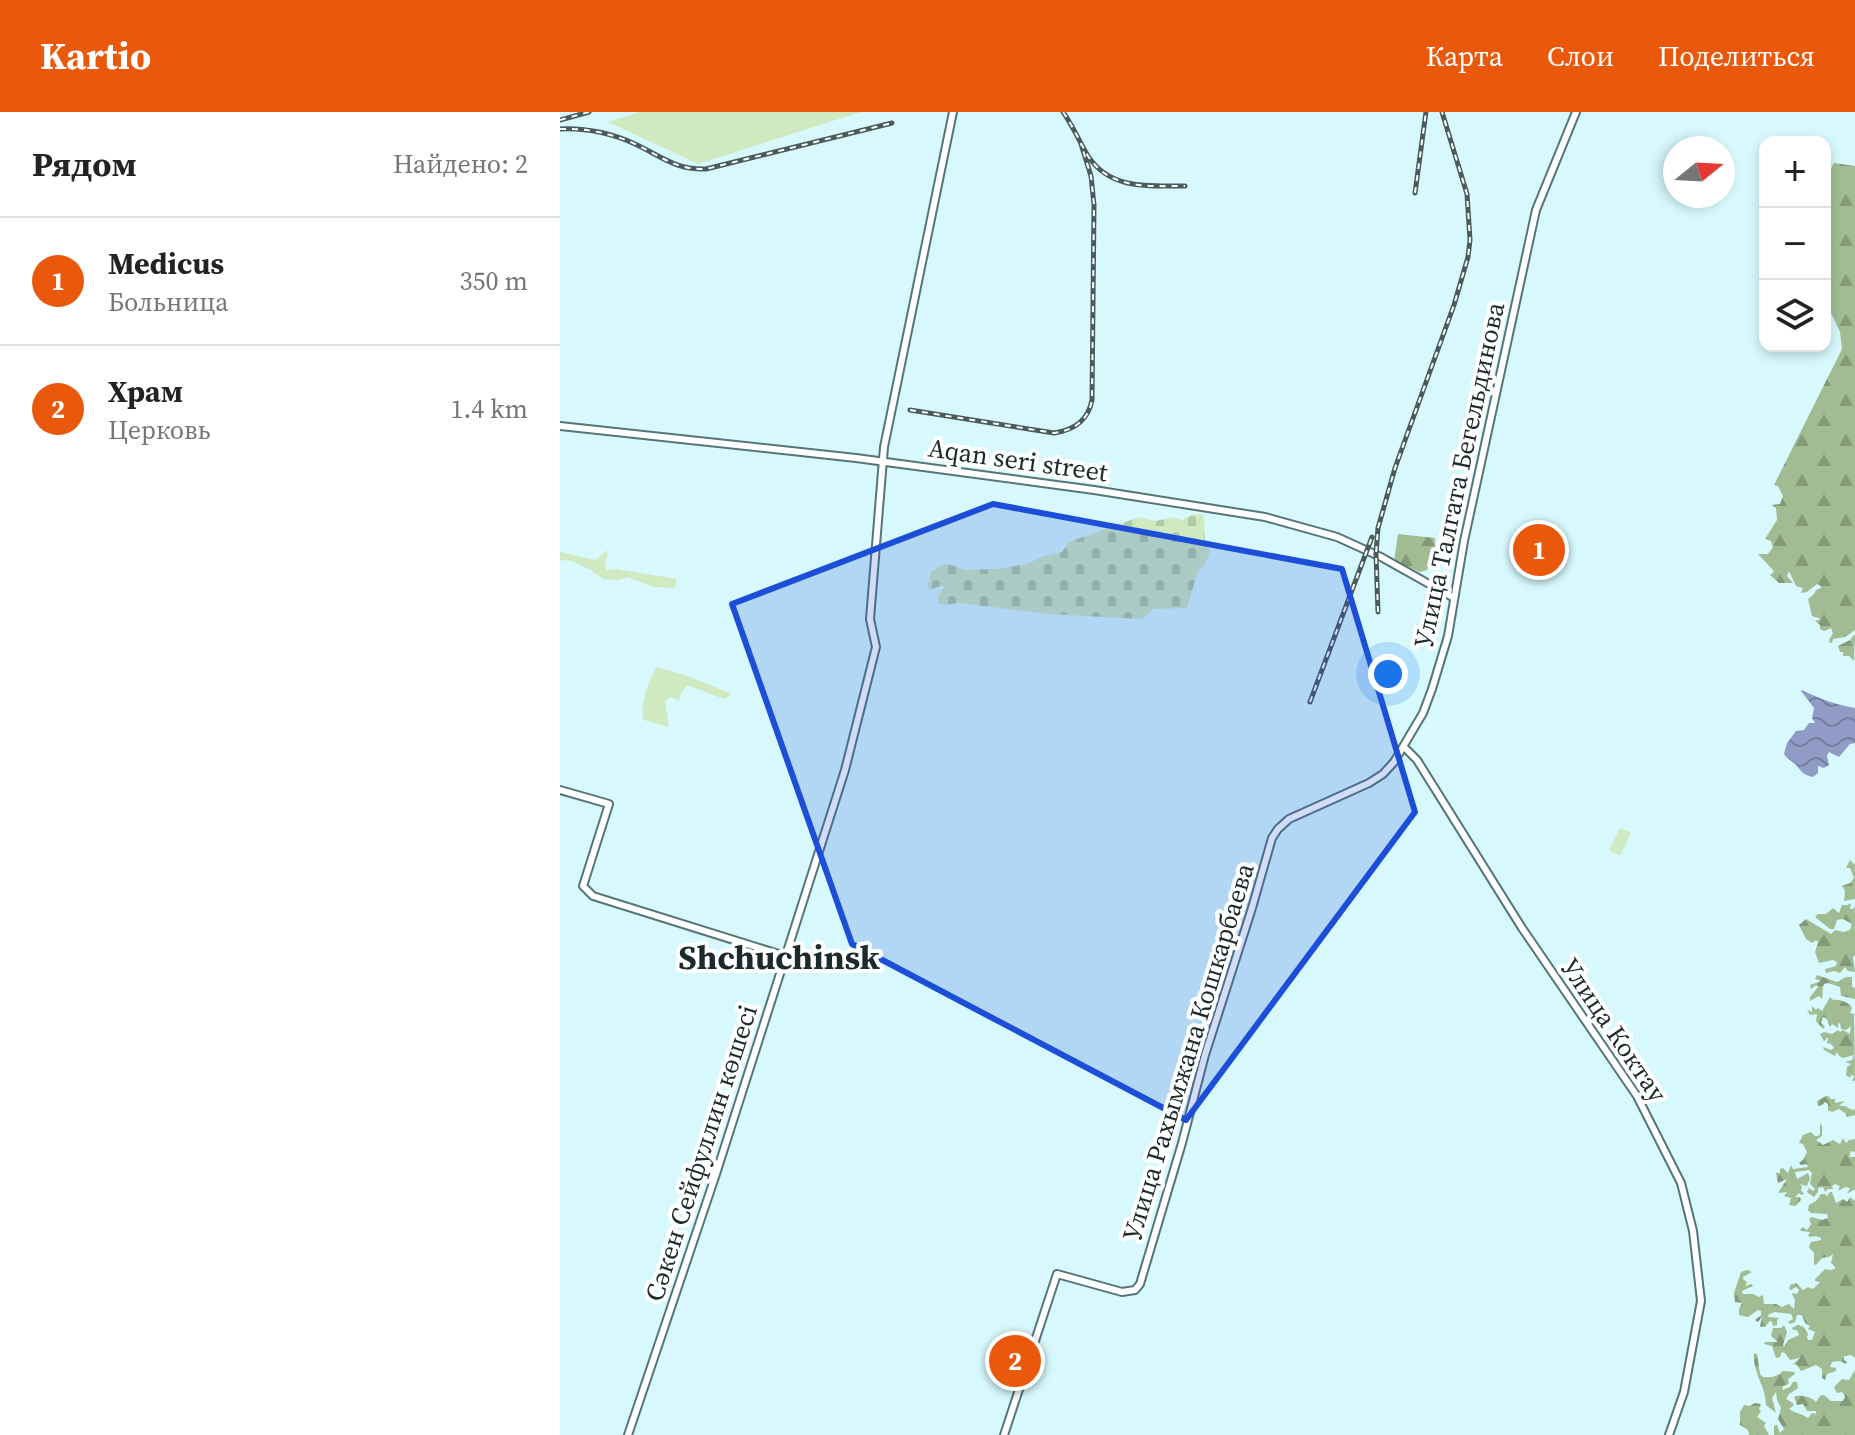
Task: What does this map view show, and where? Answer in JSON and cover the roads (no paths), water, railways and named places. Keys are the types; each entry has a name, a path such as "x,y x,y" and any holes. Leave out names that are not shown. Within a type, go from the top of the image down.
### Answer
{"street":[{"name":"Сәкен Сейфуллин көшесі","path":"628,1435 721,1159 845,770 876,647 870,619 884,447 953,112"},
{"name":"Улица Талгата Бегельдинова","path":"1282,825 1383,774 1404,747 1423,713 1448,636 1484,442 1536,210 1576,112"},
{"name":"Aqan seri street","path":"560,426 883,462 1094,490 1282,521 1337,537 1367,550 1454,598"},
{"name":"Улица Коктау","path":"1404,747 1417,760 1522,928 1637,1096 1681,1183 1693,1231 1701,1301 1684,1392 1669,1435"},
{"path":"560,790 609,804 583,886 593,896 785,956"},
{"name":"Улица Рахымжана Кошкарбаева","path":"1004,1435 1057,1274 1122,1292 1135,1290 1142,1278 1205,1055 1272,838 1282,825"}],"water":[{"path":"1802,690 1855,708 1855,743 1850,744 1839,757 1829,752 1829,765 1824,768 1818,766 1818,773 1813,777 1803,773 1784,754 1787,743 1796,731 1815,723 1812,718 1814,708"}],"railway":[{"path":"560,120 589,112"},
{"path":"1063,112 1088,156 1107,175 1131,184 1185,186"},
{"path":"1415,193 1426,112"},
{"path":"1378,612 1378,528 1395,468 1454,305 1468,257 1467,194 1442,112"},
{"path":"560,129 607,134 677,165 706,169 892,123"},
{"path":"910,410 1054,433 1074,427 1087,414 1092,400 1094,205 1091,176 1081,144"},
{"path":"1310,702 1372,537"}],"place":[{"name":"Medicus","path":"1539,550"},
{"name":"Храм","path":"1015,1361"}],"district":[{"name":"Shchuchinsk","path":"779,957"}]}
